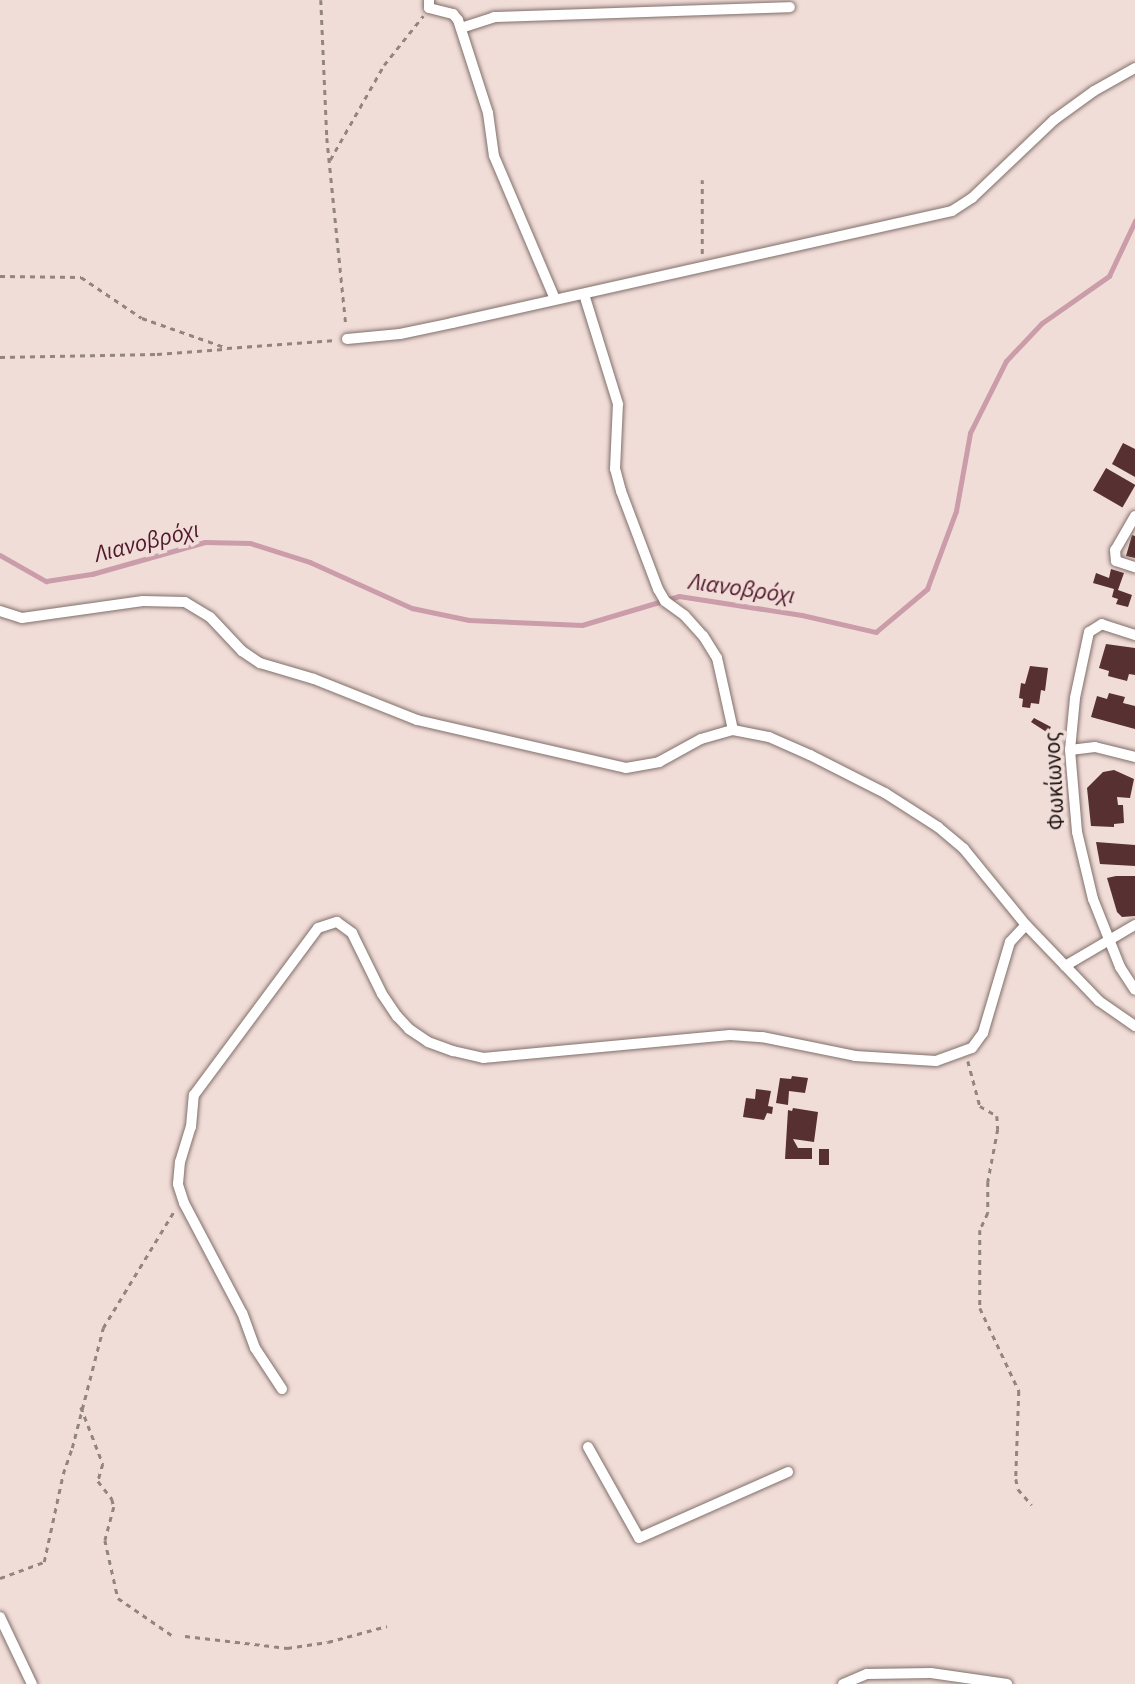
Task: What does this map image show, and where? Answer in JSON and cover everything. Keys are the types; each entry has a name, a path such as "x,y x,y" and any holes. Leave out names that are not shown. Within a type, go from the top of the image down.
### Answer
{"street":[{"path":"429,4 453,13 461,28 488,113 494,156 555,299"},
{"path":"461,28 494,16 790,7"},
{"path":"347,339 413,331 584,295 951,211 972,198 1054,120 1094,91 1135,68"},
{"path":"584,295 618,404 615,469 621,491 658,589 665,601 684,615 703,636 717,658 733,730"},
{"path":"1135,516 1115,550 1116,561 1135,567"},
{"path":"0,611 22,618 143,601 185,602 210,617 242,651 260,663 314,679 417,719 626,768 659,762 701,739 733,730 769,737 873,786 938,827 964,849 1026,925 1099,1001 1135,1026"},
{"name":"Φωκίωνος","path":"1135,635 1102,624 1089,632 1075,698 1070,750 1077,832 1093,899 1119,967 1135,990"},
{"path":"1070,750 1095,747 1135,757"},
{"path":"282,1389 255,1348 242,1313 181,1195 178,1184 180,1162 191,1127 194,1095 318,928 337,922 352,933 382,995 409,1030 428,1042 483,1058 730,1035 762,1037 855,1056 936,1061 972,1048 983,1033 1010,942 1026,925"},
{"path":"1065,966 1135,925"},
{"path":"588,1447 639,1538 788,1472"},
{"path":"0,1617 32,1684"},
{"path":"843,1684 867,1674 931,1673 1007,1684"}],"path":[{"path":"0,357 157,354 347,339 330,160 321,0"},
{"path":"330,160 384,65 429,4"},
{"path":"702,180 702,268"},
{"path":"0,276 81,277 142,317 226,348"},
{"path":"965,1051 980,1106 997,1115 998,1129 988,1182 988,1213 980,1230 980,1308 1019,1391 1016,1479 1018,1489 1032,1505"},
{"path":"0,1578 44,1562 62,1474 72,1448 103,1328 181,1195"},
{"path":"82,1407 103,1464 98,1481 112,1499 114,1507 105,1540 118,1598 173,1636"},
{"path":"185,1636 287,1648 328,1642 387,1626"}],"building":[{"path":"1123,443 1135,449 1135,477 1112,464"},
{"path":"1106,468 1135,485 1122,508 1093,491"},
{"path":"1132,535 1135,536 1135,558 1126,556"},
{"path":"1111,569 1124,573 1118,590 1132,595 1128,607 1116,604 1118,599 1112,597 1114,589 1093,583 1096,573 1109,578"},
{"path":"1106,644 1135,648 1135,675 1129,674 1127,681 1108,676 1109,671 1099,668"},
{"path":"1030,666 1048,668 1045,691 1041,690 1039,704 1031,703 1030,708 1022,707 1023,699 1019,698 1021,683 1025,684"},
{"path":"1109,693 1125,697 1123,703 1135,706 1135,729 1091,717 1097,696 1107,699"},
{"path":"1034,718 1051,727 1048,733 1031,722"},
{"path":"1114,770 1134,779 1130,798 1117,797 1118,805 1123,805 1124,823 1114,824 1114,827 1091,826 1087,788 1103,772"},
{"path":"1096,842 1135,845 1135,866 1100,864"},
{"path":"1135,876 1135,916 1122,917 1117,912 1107,878"},
{"path":"792,1076 808,1078 805,1093 789,1091 788,1105 776,1103 780,1078 791,1079"},
{"path":"756,1089 771,1091 768,1106 773,1107 772,1114 767,1113 764,1120 743,1117 746,1098 755,1099"},
{"path":"793,1108 818,1112 814,1142 793,1139 798,1148 812,1148 812,1159 785,1159 788,1110 792,1111"},
{"path":"819,1149 829,1149 829,1165 819,1165"}],"waterway":[{"name":"Λιανοβρόχι","path":"0,555 46,581 92,574 205,542 250,543 310,562 412,608 469,620 582,625 679,596 802,615 876,632 927,589 956,511 970,433 1006,361 1042,323 1109,276 1135,221"}]}
